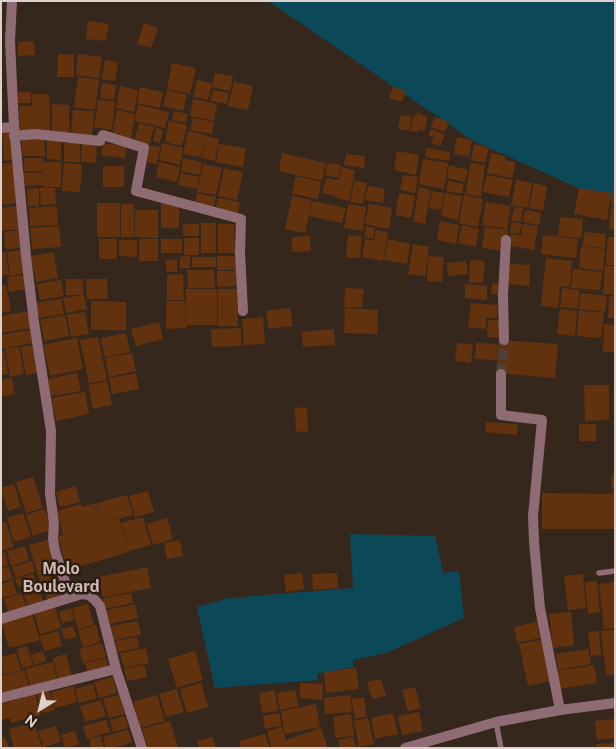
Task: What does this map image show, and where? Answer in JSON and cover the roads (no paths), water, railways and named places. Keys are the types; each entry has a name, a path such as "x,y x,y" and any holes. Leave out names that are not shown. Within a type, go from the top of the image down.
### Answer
{"street":[{"path":"12,1 10,41 14,132 27,265 51,431 50,494 54,524 53,539 70,597"},
{"path":"1,128 14,132 100,141 103,135 144,148 136,191 241,219 240,253 243,311"},
{"path":"504,340 503,295 506,240"},
{"path":"501,374 500,415 542,420 533,516 534,542 540,608 560,710"},
{"path":"1,619 70,597 82,594 89,595 100,606 116,669 142,748"},
{"path":"1,698 116,669"},
{"path":"405,748 496,722 560,710 615,703"}],"lane":[{"path":"600,573 615,571"},
{"path":"496,722 501,748"}],"water":[{"path":"268,1 615,1 615,202 585,191 472,140"},
{"path":"350,534 435,536 443,573 459,571 464,618 386,653 353,660 353,667 317,674 318,680 215,688 197,607 229,598 353,588"}],"tunnel":[{"path":"501,374 504,340"}],"district":[{"name":"Molo Boulevard","path":"61,578"}]}
